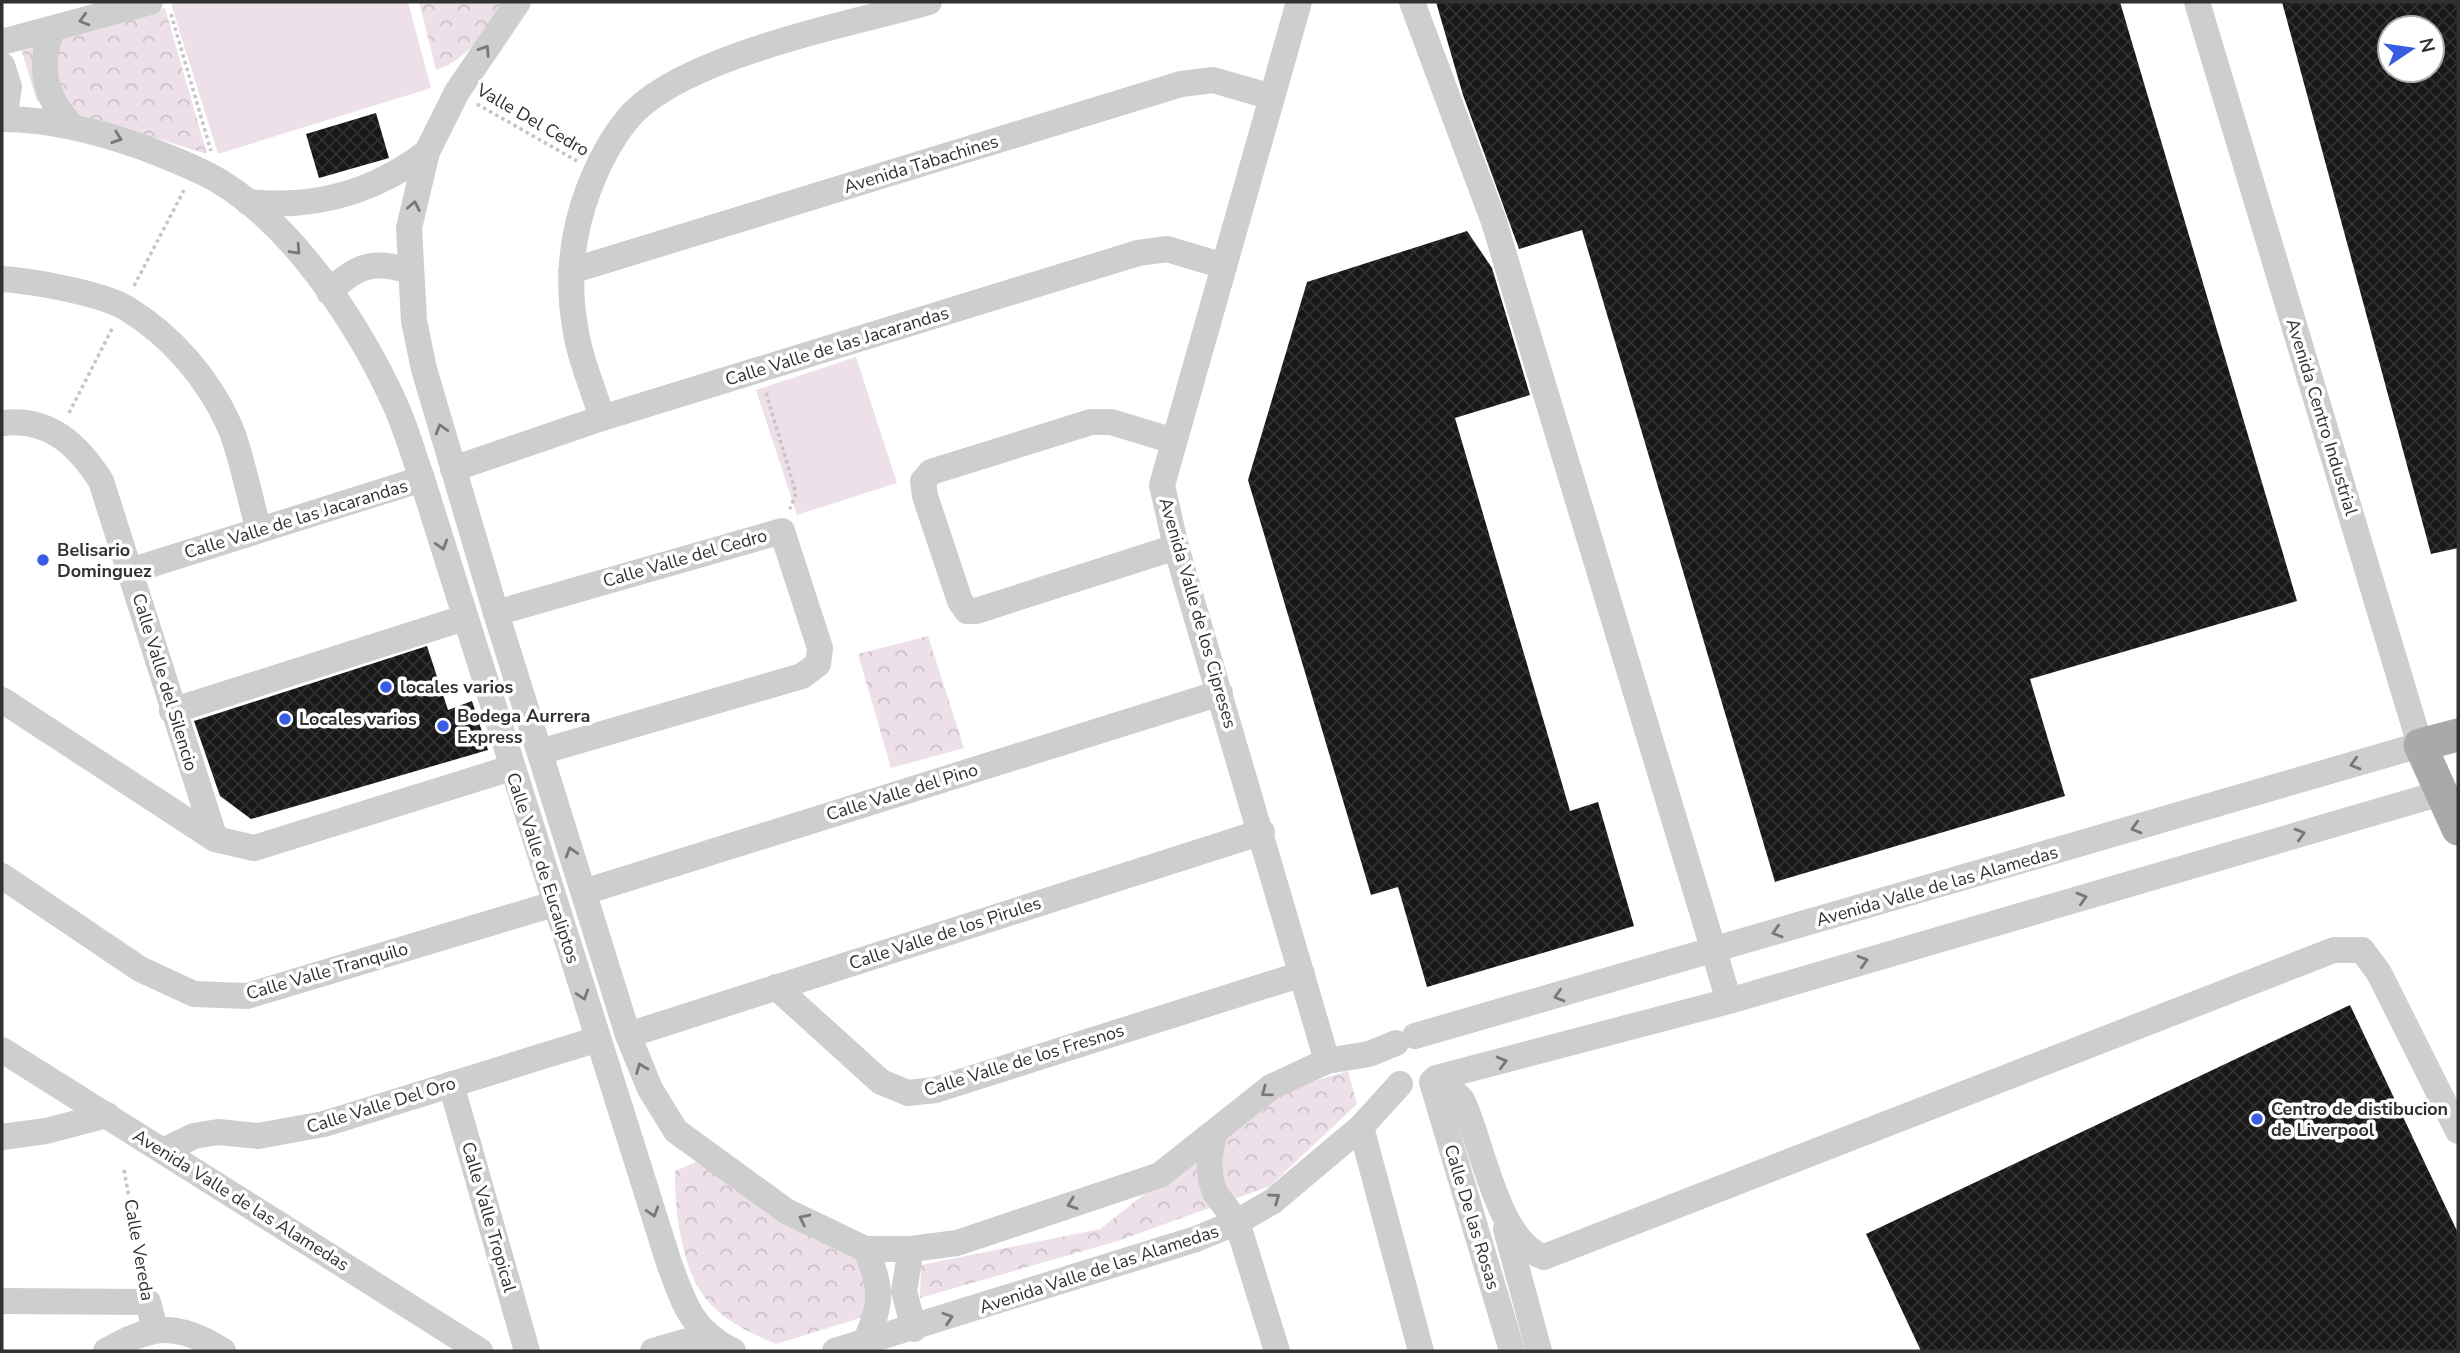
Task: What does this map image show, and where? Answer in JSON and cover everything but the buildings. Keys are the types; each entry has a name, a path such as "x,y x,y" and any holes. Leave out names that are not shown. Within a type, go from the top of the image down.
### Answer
{"main road":[{"name":"Avenida Valle de las Alamedas","path":"2420,745 2458,735"},
{"name":"Avenida Centro Industrial","path":"2420,745 2450,790 2458,829"}],"street":[{"path":"2,42 150,2"},
{"path":"602,418 575,328 570,271 579,213 596,171 627,119 674,82 727,58 929,2"},
{"name":"Avenida Valle de los Cipreses","path":"1299,2 1162,485 1176,547 1262,832 1327,1061"},
{"path":"1412,2 1498,235 1729,1001"},
{"name":"Avenida Centro Industrial","path":"2197,2 2420,745"},
{"name":"Calle Valle de Eucaliptos","path":"514,4 457,92 428,152 409,228 414,321 424,369 496,613 628,1035 650,1089 676,1131 786,1210 865,1249"},
{"path":"52,29 43,63 45,80 59,113 71,125"},
{"path":"2,65 9,87 3,119"},
{"name":"Avenida Tabachines","path":"570,271 1181,84 1213,80 1272,97"},
{"name":"Calle Valle de Eucaliptos","path":"3,119 71,125 169,157 220,182 248,202 308,262 380,373 397,408 422,479 510,768 683,1302 705,1336 733,1351"},
{"path":"248,202 302,204 356,192 405,169 428,152"},
{"name":"Calle Valle de las Jacarandas","path":"453,469 602,418 1138,253 1167,249 1224,266"},
{"path":"329,292 359,269 374,265 389,264 410,271"},
{"path":"2,279 39,282 124,307 164,336 198,373 230,427 259,530"},
{"path":"1174,441 1111,422 1091,422 931,472 923,481 925,496 960,601 967,611 976,611 1176,547"},
{"name":"Calle Valle del Silencio","path":"2,423 33,424 58,434 83,454 101,481 215,839"},
{"name":"Calle Valle de las Jacarandas","path":"130,571 422,479"},
{"name":"Calle Valle del Cedro","path":"496,613 782,531 820,648 818,664 802,676 540,752"},
{"path":"173,711 464,618"},
{"name":"Calle Valle del Pino","path":"584,892 1220,693"},
{"path":"2,700 215,839 254,848 510,768"},
{"name":"Avenida Valle de las Alamedas","path":"865,1249 911,1249 957,1243 1160,1175 1214,1135 1271,1087 1327,1061 1368,1054 1406,1040 2420,745"},
{"path":"1434,1080 1440,1070 1440,1055 1430,1041 1406,1040 1388,1065 1400,1084 1417,1089 1434,1080 1729,1001 2450,790"},
{"name":"Calle Valle de los Pirules","path":"628,1035 1262,832"},
{"name":"Calle Valle Tranquilo","path":"2,876 140,969 194,994 247,996 554,904"},
{"path":"1500,1207 1522,1243 1534,1254 1544,1257 2334,950 2362,950 2379,973 2458,1131"},
{"name":"Calle Valle de los Fresnos","path":"776,987 881,1082 908,1093 935,1090 1302,974"},
{"name":"Calle Valle Del Oro","path":"163,1151 194,1136 218,1132 258,1136 291,1132 598,1039"},
{"name":"Avenida Valle de las Alamedas","path":"2,1050 480,1351"},
{"path":"1434,1080 1450,1088 1462,1100 1500,1207 1539,1351"},
{"name":"Calle De las Rosas","path":"1434,1080 1512,1351"},
{"name":"Calle Valle Tropical","path":"451,1084 527,1351"},
{"name":"Avenida Valle de las Alamedas","path":"835,1351 914,1329 1196,1239 1237,1222 1273,1201 1361,1127 1400,1084"},
{"path":"2,1137 46,1131 107,1115"},
{"path":"1361,1127 1421,1351"},
{"path":"632,1144 676,1131"},
{"path":"1214,1135 1209,1159 1211,1180 1216,1193 1237,1222 1277,1351"},
{"path":"865,1249 875,1270 879,1294 878,1314 865,1342"},
{"path":"911,1249 904,1291 914,1329"},
{"path":"2,1301 148,1302"},
{"name":"Calle Vereda","path":"148,1302 155,1329"},
{"path":"106,1351 155,1329 183,1332 207,1341 223,1351"},
{"path":"653,1351 705,1336"}],"path":[{"path":"167,2 220,182"},
{"name":"Valle Del Cedro","path":"457,92 596,171"},
{"path":"759,370 796,493 782,531"},
{"name":"Calle Vereda","path":"124,1170 148,1302"}],"green space":[{"path":"408,2 431,88 218,154 171,4"},
{"path":"419,2 505,2 475,44 457,59 436,70"},
{"path":"165,8 207,154 37,101 21,49"},
{"path":"856,357 897,483 797,515 756,390"},
{"path":"928,636 964,748 891,768 858,654"},
{"path":"1348,1071 1357,1104 1270,1186 1118,1241 920,1298 921,1265 1100,1229 1253,1109 1301,1085"},
{"path":"696,1162 715,1168 867,1262 867,1316 776,1344 745,1329 716,1309 694,1280 684,1250 678,1217 675,1171"}],"place":[{"name":"Belisario Dominguez","path":"43,560"},
{"name":"locales varios","path":"386,687"},
{"name":"Locales varios","path":"285,719"},
{"name":"Bodega Aurrera Express","path":"443,726"},
{"name":"Centro de distibucion de Liverpool","path":"2257,1119"}]}
